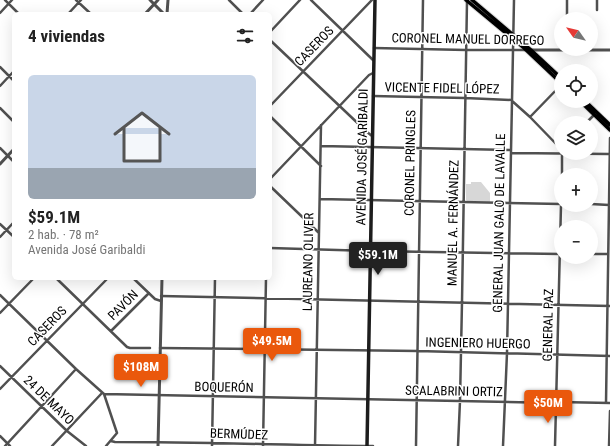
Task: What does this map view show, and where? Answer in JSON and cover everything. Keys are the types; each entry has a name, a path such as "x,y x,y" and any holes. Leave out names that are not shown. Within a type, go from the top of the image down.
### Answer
{"main road":[{"name":"AVENIDA JOSÉ GARIBALDI","path":"367,446 375,0"},
{"path":"467,0 531,50 554,71"},
{"path":"472,0 554,77"},
{"path":"587,108 610,130"},
{"path":"592,108 610,125"}],"street":[{"path":"4,0 17,12"},
{"path":"0,13 12,0"},
{"path":"150,0 164,12"},
{"path":"147,12 158,0"},
{"path":"166,12 168,0"},
{"path":"230,0 241,12"},
{"path":"252,12 263,0"},
{"path":"272,30 300,0"},
{"path":"311,0 374,60"},
{"name":"CASEROS","path":"272,104 372,0"},
{"name":"CORONEL PRINGLES","path":"416,446 423,0"},
{"name":"MANUEL A. FERNÁNDEZ","path":"458,446 467,0"},
{"name":"GENERAL JUAN GALO DE LAVALLE","path":"503,446 507,353 514,0"},
{"path":"566,12 567,0"},
{"path":"597,0 597,10"},
{"path":"70,12 79,1 89,12"},
{"path":"272,42 372,136"},
{"name":"CORONEL MANUEL DORREGO","path":"374,48 466,50 554,49"},
{"name":"CORONEL MANUEL DORREGO","path":"598,50 610,50"},
{"path":"0,67 12,79"},
{"path":"0,86 12,73"},
{"path":"272,177 369,75 373,73"},
{"path":"530,117 554,91"},
{"name":"VICENTE FIDEL LÓPEZ","path":"373,96 511,100"},
{"path":"511,100 530,117 554,143"},
{"path":"0,108 12,120"},
{"path":"272,118 321,166"},
{"name":"LAUREANO OLIVER","path":"316,446 321,125"},
{"path":"606,403 609,306 610,138"},
{"path":"321,146 465,148 554,153"},
{"path":"0,148 12,160"},
{"path":"0,164 12,151"},
{"path":"598,154 609,154"},
{"path":"272,188 319,233"},
{"path":"320,199 554,204"},
{"path":"598,204 609,205"},
{"path":"0,224 12,235"},
{"path":"0,236 12,224"},
{"path":"272,248 554,254"},
{"path":"598,254 609,254"},
{"name":"GENERAL PAZ","path":"556,446 558,304 560,264"},
{"path":"0,313 32,280"},
{"path":"58,280 128,348 150,348"},
{"name":"CASEROS","path":"0,389 106,280"},
{"path":"135,280 155,299 161,301"},
{"path":"158,444 162,280"},
{"path":"212,444 215,280"},
{"path":"263,445 266,280"},
{"name":"PAVÓN","path":"111,331 149,293"},
{"path":"0,295 103,394 116,430 116,435 106,446"},
{"path":"161,296 609,306"},
{"name":"INGENIERO HUERGO","path":"160,348 418,351 608,356"},
{"name":"24 DE MAYO","path":"0,366 67,431 86,446"},
{"path":"5,446 76,369"},
{"path":"52,446 103,394"},
{"name":"BOQUERÓN","path":"103,394 368,399"},
{"name":"SCALABRINI ORTIZ","path":"368,399 610,403"},
{"path":"609,446 610,411"},
{"path":"0,436 10,446"},
{"name":"BERMÚDEZ","path":"111,441 158,444 373,446"}],"shaded area":[{"path":"471,182 481,182 490,193 490,202 466,200 466,184 471,184"}]}
